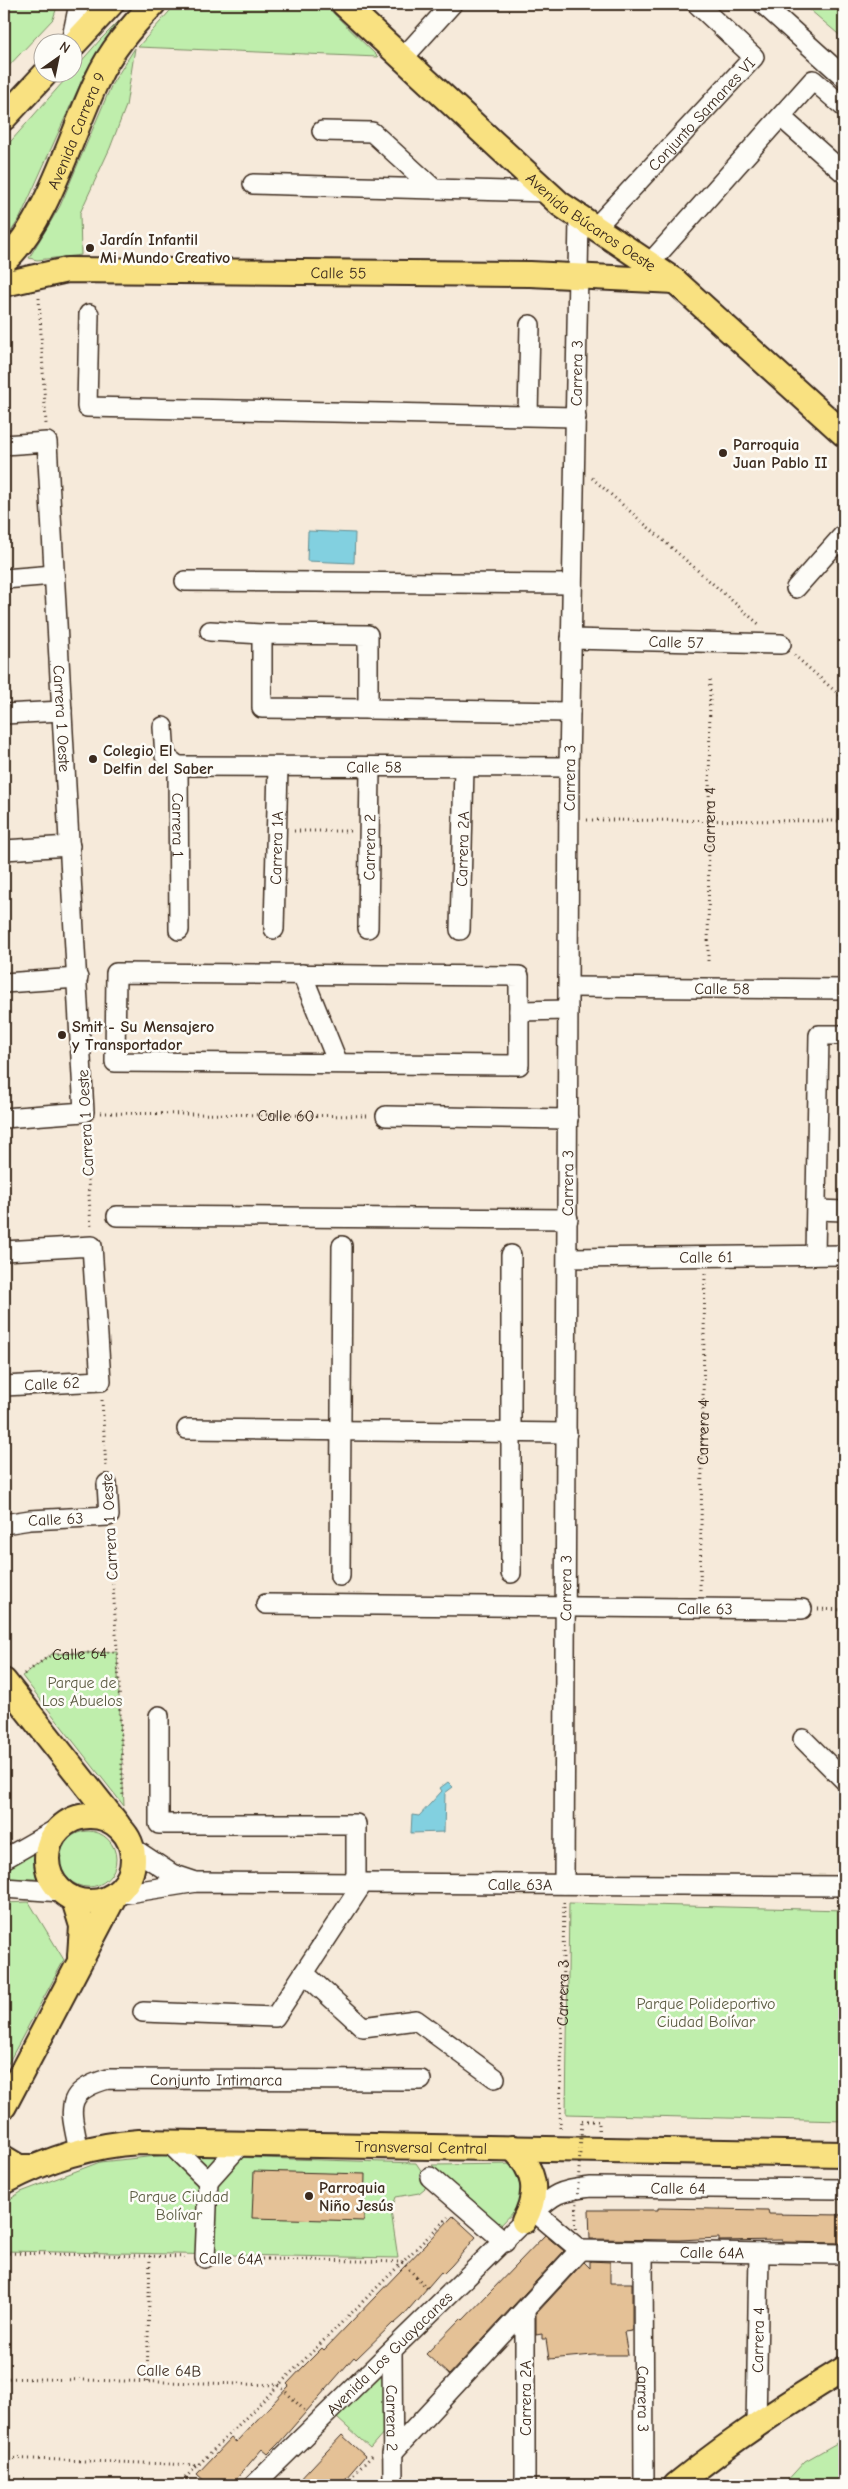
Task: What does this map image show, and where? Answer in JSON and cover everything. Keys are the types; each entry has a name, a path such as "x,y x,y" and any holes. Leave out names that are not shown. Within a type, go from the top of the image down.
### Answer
{"main road":[{"name":"Avenida Carrera 9","path":"4,261 20,245 40,210 108,58 153,4"},
{"name":"Avenida Búcaros Oeste","path":"344,4 548,192 587,223 675,281 844,434"},
{"path":"82,33 106,7"},
{"path":"4,118 38,82"},
{"name":"Calle 55","path":"4,284 67,270 578,276 675,281"},
{"path":"9,1683 128,1840 133,1860 131,1873 125,1885 115,1894 102,1901 88,1903 67,1896"},
{"path":"79,1963 82,1926 67,1896 49,1874 46,1853 51,1839 66,1823 79,1803 82,1780"},
{"path":"66,1823 86,1816 101,1818 114,1824 128,1840"},
{"path":"4,2106 115,1894"},
{"name":"Transversal Central","path":"4,2182 33,2167 79,2152 122,2143 242,2143 844,2154"},
{"path":"513,2148 524,2160 532,2174 534,2190 530,2217"},
{"path":"4,2158 19,2167 33,2167"},
{"path":"676,2485 800,2395 844,2370"}],"street":[{"path":"74,32 79,4"},
{"path":"403,58 452,4"},
{"name":"Conjunto Samanes VI","path":"587,223 754,57 697,4"},
{"path":"763,4 844,77"},
{"path":"650,264 813,80 844,107"},
{"path":"781,117 844,174"},
{"path":"322,131 372,132 434,189"},
{"path":"253,184 548,192"},
{"name":"Carrera 3","path":"564,1884 569,767 578,276 587,223"},
{"path":"89,314 88,407 576,416"},
{"path":"528,415 530,325"},
{"path":"4,445 47,442"},
{"name":"Carrera 1 Oeste","path":"47,442 84,1112"},
{"path":"796,588 844,534"},
{"path":"4,579 54,575"},
{"path":"185,581 572,584"},
{"path":"210,631 262,634 368,635 368,709"},
{"path":"262,634 262,708 570,712"},
{"name":"Calle 57","path":"571,639 781,644"},
{"path":"4,714 62,711"},
{"path":"162,727 165,756 178,766"},
{"name":"Calle 58","path":"178,766 569,767"},
{"name":"Carrera 1","path":"178,766 179,930"},
{"name":"Carrera 1A","path":"274,929 278,766"},
{"name":"Carrera 2","path":"368,928 370,767"},
{"name":"Carrera 2A","path":"460,930 464,767"},
{"path":"4,850 70,846"},
{"path":"116,973 302,974 519,976 519,1065 115,1062 116,973"},
{"path":"302,974 338,1063"},
{"path":"4,983 78,978"},
{"name":"Calle 58","path":"568,987 844,989"},
{"path":"519,1011 568,1010"},
{"path":"815,1255 819,1034 844,1035"},
{"path":"4,1118 84,1112"},
{"path":"386,1116 568,1119"},
{"path":"817,1210 844,1211"},
{"path":"117,1216 568,1220"},
{"path":"4,1251 92,1246 100,1381"},
{"path":"340,1576 342,1246"},
{"path":"511,1255 512,1573"},
{"name":"Calle 61","path":"568,1258 844,1255"},
{"name":"Calle 62","path":"4,1386 100,1381"},
{"path":"187,1429 567,1433"},
{"name":"Carrera 1 Oeste","path":"107,1484 109,1516"},
{"name":"Calle 63","path":"4,1524 30,1520 109,1516"},
{"name":"Calle 63","path":"266,1604 802,1609"},
{"path":"143,2012 275,2017 360,1883 356,1824 159,1824 158,1716"},
{"path":"803,1739 844,1780"},
{"path":"4,1859 66,1823"},
{"name":"Calle 63A","path":"128,1840 172,1874 197,1882"},
{"name":"Calle 63A","path":"115,1894 197,1882 844,1886"},
{"path":"4,1888 67,1896"},
{"path":"304,1973 363,2027 416,2020 495,2078"},
{"name":"Conjunto Intimarca","path":"79,2152 72,2106 76,2094 90,2084 108,2079 421,2080"},
{"path":"168,2142 208,2181"},
{"path":"205,2258 208,2181 242,2143"},
{"path":"430,2177 505,2242"},
{"name":"Calle 64","path":"530,2217 550,2198 564,2190 591,2187 844,2189"},
{"path":"392,2444 525,2310 578,2242 530,2217"},
{"name":"Avenida Los Guayacanes","path":"254,2485 530,2217"},
{"name":"Calle 64A","path":"578,2242 643,2251 844,2254"},
{"name":"Carrera 3","path":"643,2251 644,2485"},
{"name":"Carrera 4","path":"756,2426 759,2253"},
{"name":"Carrera 2A","path":"524,2485 525,2310"},
{"name":"Carrera 2","path":"392,2352 393,2485"}],"path":[{"path":"39,291 47,442"},
{"path":"575,463 844,699"},
{"name":"Carrera 4","path":"708,961 710,679"},
{"path":"569,820 844,821"},
{"path":"276,831 369,831"},
{"name":"Calle 60","path":"84,1112 386,1116"},
{"name":"Carrera 1 Oeste","path":"84,1112 92,1246"},
{"name":"Carrera 4","path":"700,1608 705,1256"},
{"name":"Carrera 1 Oeste","path":"100,1381 107,1484"},
{"name":"Carrera 1 Oeste","path":"109,1516 124,1806"},
{"path":"802,1609 844,1610"},
{"name":"Calle 64","path":"9,1683 52,1654 117,1652"},
{"name":"Carrera 3","path":"560,2148 564,1884"},
{"path":"578,2242 582,2121 599,2122 599,2132"},
{"path":"178,2485 461,2204"},
{"name":"Calle 64A","path":"4,2253 402,2262"},
{"path":"147,2382 150,2256"},
{"path":"402,2262 442,2303"},
{"name":"Calle 64B","path":"4,2378 279,2385"},
{"path":"279,2385 318,2423"},
{"path":"343,2485 392,2444"},
{"path":"4,2458 198,2465"}],"green space":[{"path":"4,4 58,4 53,19 41,32 32,32 32,41 4,71"},
{"path":"176,4 324,4 378,57 138,47"},
{"path":"803,4 844,4 844,39"},
{"path":"121,19 82,80 82,60"},
{"path":"135,48 126,106 110,148 80,213 81,255 37,260 29,258 60,206 112,84"},
{"path":"63,82 81,82 20,218 4,242 4,149"},
{"name":"Parque de Los Abuelos","path":"117,1652 124,1806 22,1676 52,1654"},
{"path":"88,1831 99,1833 108,1839 114,1848 116,1859 114,1870 108,1879 99,1885 88,1887 77,1885 68,1879 62,1870 60,1859 62,1848 68,1839 77,1833"},
{"path":"35,1853 42,1879 4,1879 4,1868"},
{"path":"29,1902 64,1960 4,2071 4,1903"},
{"name":"Parque Polideportivo Ciudad Bolívar","path":"569,1903 844,1910 844,2121 566,2114"},
{"name":"Parque Ciudad Bolívar","path":"166,2155 416,2163 430,2184 419,2193 396,2197 391,2211 398,2258 4,2251 4,2203 21,2192 100,2162"},
{"path":"518,2164 524,2171 523,2202 499,2227 432,2165"},
{"path":"383,2370 384,2432 370,2448 337,2418"},
{"path":"844,2439 844,2485 783,2485 805,2461"}],"water":[{"path":"308,531 355,533 354,563 307,561"},
{"path":"448,1782 453,1787 445,1793 444,1832 411,1833 412,1815 419,1816 442,1791 440,1788"}],"building":[{"name":"Parroquia Niño Jesús","path":"254,2171 365,2174 364,2221 252,2218"},
{"path":"658,2208 768,2210 769,2214 844,2215 844,2243 782,2242 782,2240 719,2241 719,2238 679,2240 590,2239 589,2210 658,2210"},
{"path":"453,2216 476,2237 443,2274 441,2272 403,2316 393,2323 356,2359 354,2357 278,2444 268,2454 262,2449 231,2485 209,2485 197,2474 231,2438 236,2442 289,2386 287,2384 303,2367 322,2348 324,2350"},
{"path":"545,2235 564,2251 449,2375 426,2354 461,2318 463,2320"},
{"path":"590,2261 610,2262 610,2283 632,2283 632,2331 624,2332 628,2355 593,2355 549,2359 546,2339 542,2339 542,2334 536,2335 536,2314 584,2262 590,2268"},
{"path":"342,2435 365,2456 340,2485 295,2485"}],"place":[{"name":"Jardín Infantil Mi Mundo Creativo","path":"90,248"},
{"name":"Parroquia Juan Pablo II","path":"723,453"},
{"name":"Colegio El Delfin del Saber","path":"93,759"},
{"name":"Smit - Su Mensajero y Transportador","path":"62,1035"},
{"name":"Parroquia Niño Jesús","path":"309,2196"}]}
